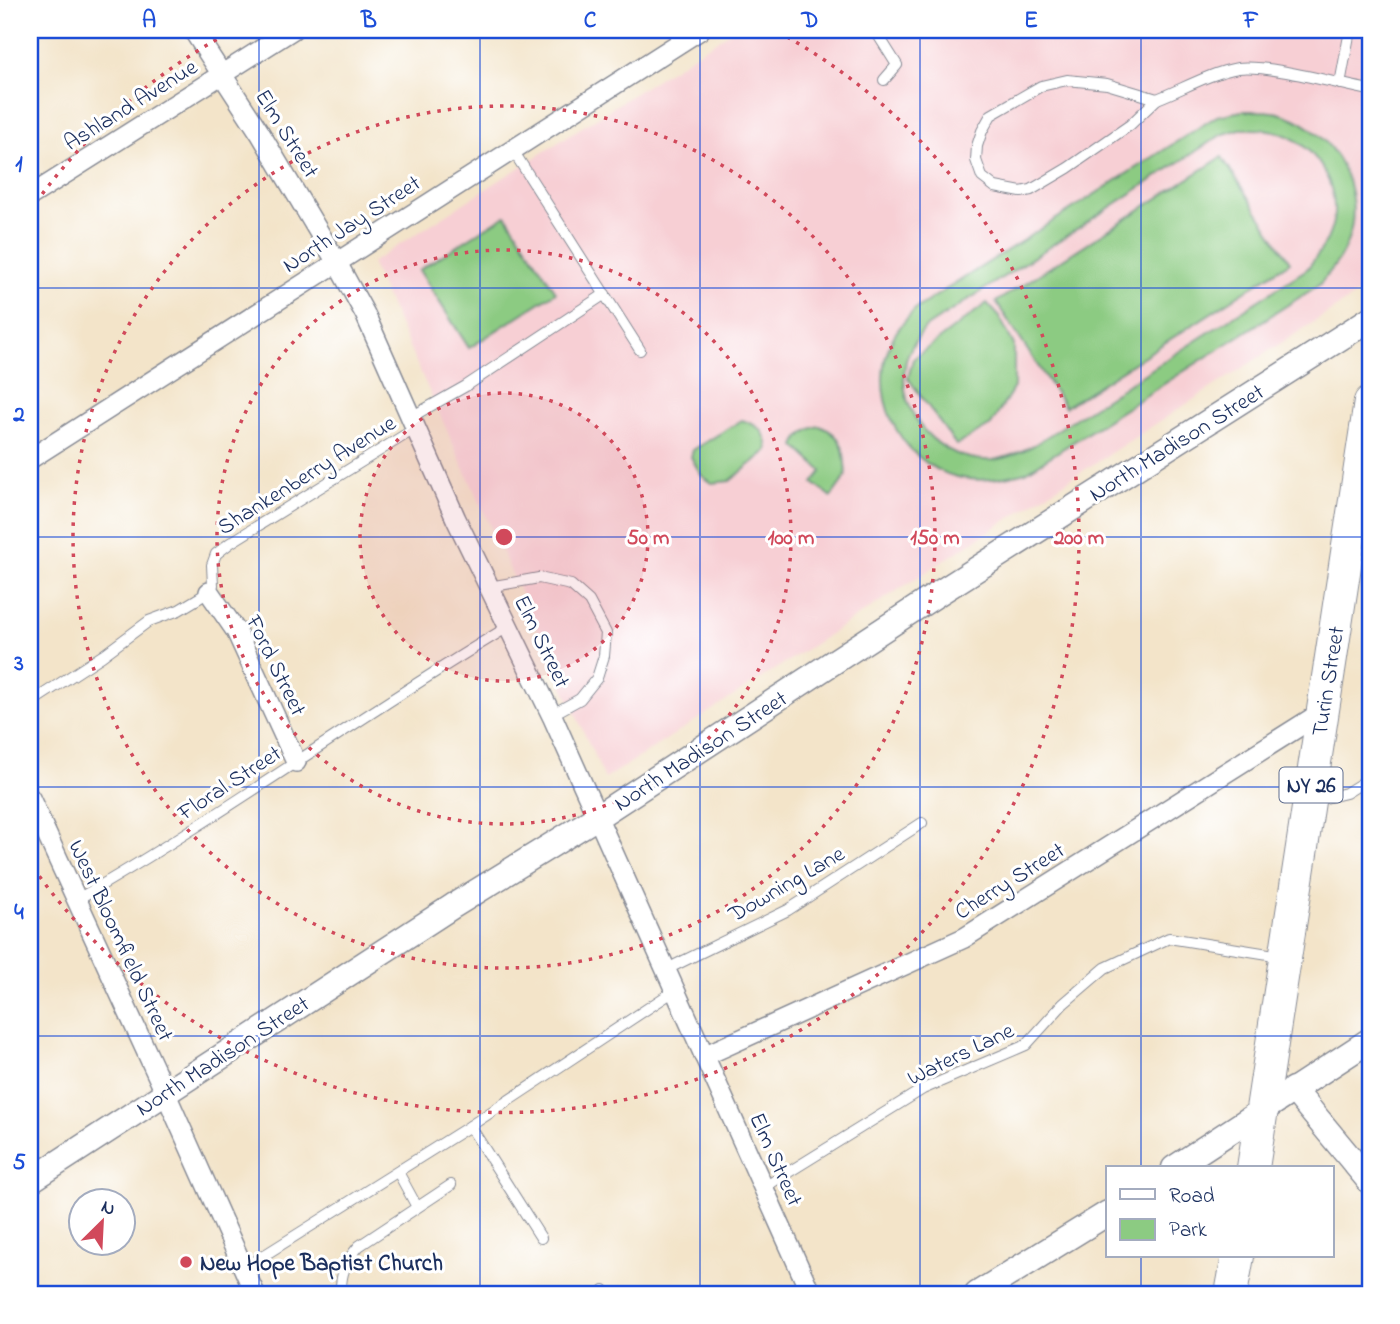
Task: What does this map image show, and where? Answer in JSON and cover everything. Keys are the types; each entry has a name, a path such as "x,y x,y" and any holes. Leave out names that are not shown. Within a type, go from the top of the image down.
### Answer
{"main road":[{"name":"Turin Street","path":"1253,1166 1370,402"},
{"path":"1231,1294 1238,1258"}],"street":[{"name":"Elm Street","path":"193,30 260,133 337,261 365,314 489,587 551,715 811,1294"},
{"name":"Ashland Avenue","path":"30,196 292,30"},
{"name":"North Jay Street","path":"30,459 700,30"},
{"name":"North Madison Street","path":"30,1181 453,906 597,817 939,593 1370,319"},
{"name":"Ford Street","path":"209,592 236,631 296,762"},
{"name":"Cherry Street","path":"704,1056 964,938 1322,712"},
{"name":"West Bloomfield Street","path":"30,799 165,1092 246,1286"},
{"path":"1177,1166 1370,1040"},
{"path":"1293,1089 1370,1182"},
{"path":"977,1294 1106,1214"}],"lane":[{"path":"875,30 897,65 884,80"},
{"path":"1340,84 1350,30"},
{"path":"1157,99 1107,84 1067,80 1041,86 991,115 977,146 976,160 982,177 995,187 1021,192 1031,190 1069,168 1130,125 1157,99 1238,68 1266,69 1370,90"},
{"path":"512,149 640,350"},
{"name":"Shankenberry Avenue","path":"209,592 213,585 212,565 216,554 605,294"},
{"path":"489,587 538,578 571,585 589,601 606,633 604,656 597,678 580,699 551,715"},
{"path":"30,703 102,656 149,621 179,610 209,592"},
{"name":"Floral Street","path":"76,900 130,869 437,669 508,627"},
{"path":"1309,802 1346,793 1370,778"},
{"name":"Downing Lane","path":"665,970 788,910 922,823"},
{"name":"Waters Lane","path":"763,1188 923,1089 1026,1045 1063,1004 1105,968 1169,938 1285,956"},
{"path":"246,1286 398,1171 674,991"},
{"path":"470,1126 541,1238"},
{"path":"398,1171 417,1207"},
{"path":"341,1294 342,1274 348,1259 359,1246 451,1185"}],"shaded area":[{"path":"733,30 1370,30 1370,228 1359,293 605,779 371,263"}],"green space":[{"path":"1242,111 1285,115 1303,123 1318,135 1342,165 1349,183 1352,221 1343,253 1319,285 1026,472 992,479 966,479 936,469 918,456 903,440 892,421 885,400 883,379 886,357 894,336 914,310 1217,116","holes":["1240,129 1262,129 1283,134 1308,150 1326,174 1334,203 1334,218 1326,242 1307,269 1034,445 1019,452 993,460 974,459 955,453 925,432 914,416 904,381 907,356 925,328 1221,135"]},
{"path":"1222,157 1290,262 1065,407 996,302"},
{"path":"506,215 556,292 469,348 419,270"},
{"path":"987,303 999,316 1014,345 1014,387 991,425 956,445 908,378 913,359"},
{"path":"742,420 761,430 768,450 730,481 712,483 701,475 691,457 693,450"},
{"path":"820,426 835,435 844,452 846,476 831,497 813,483 822,471 795,446 805,433"}],"place":[{"name":"New Hope Baptist Church","path":"186,1262"}]}
